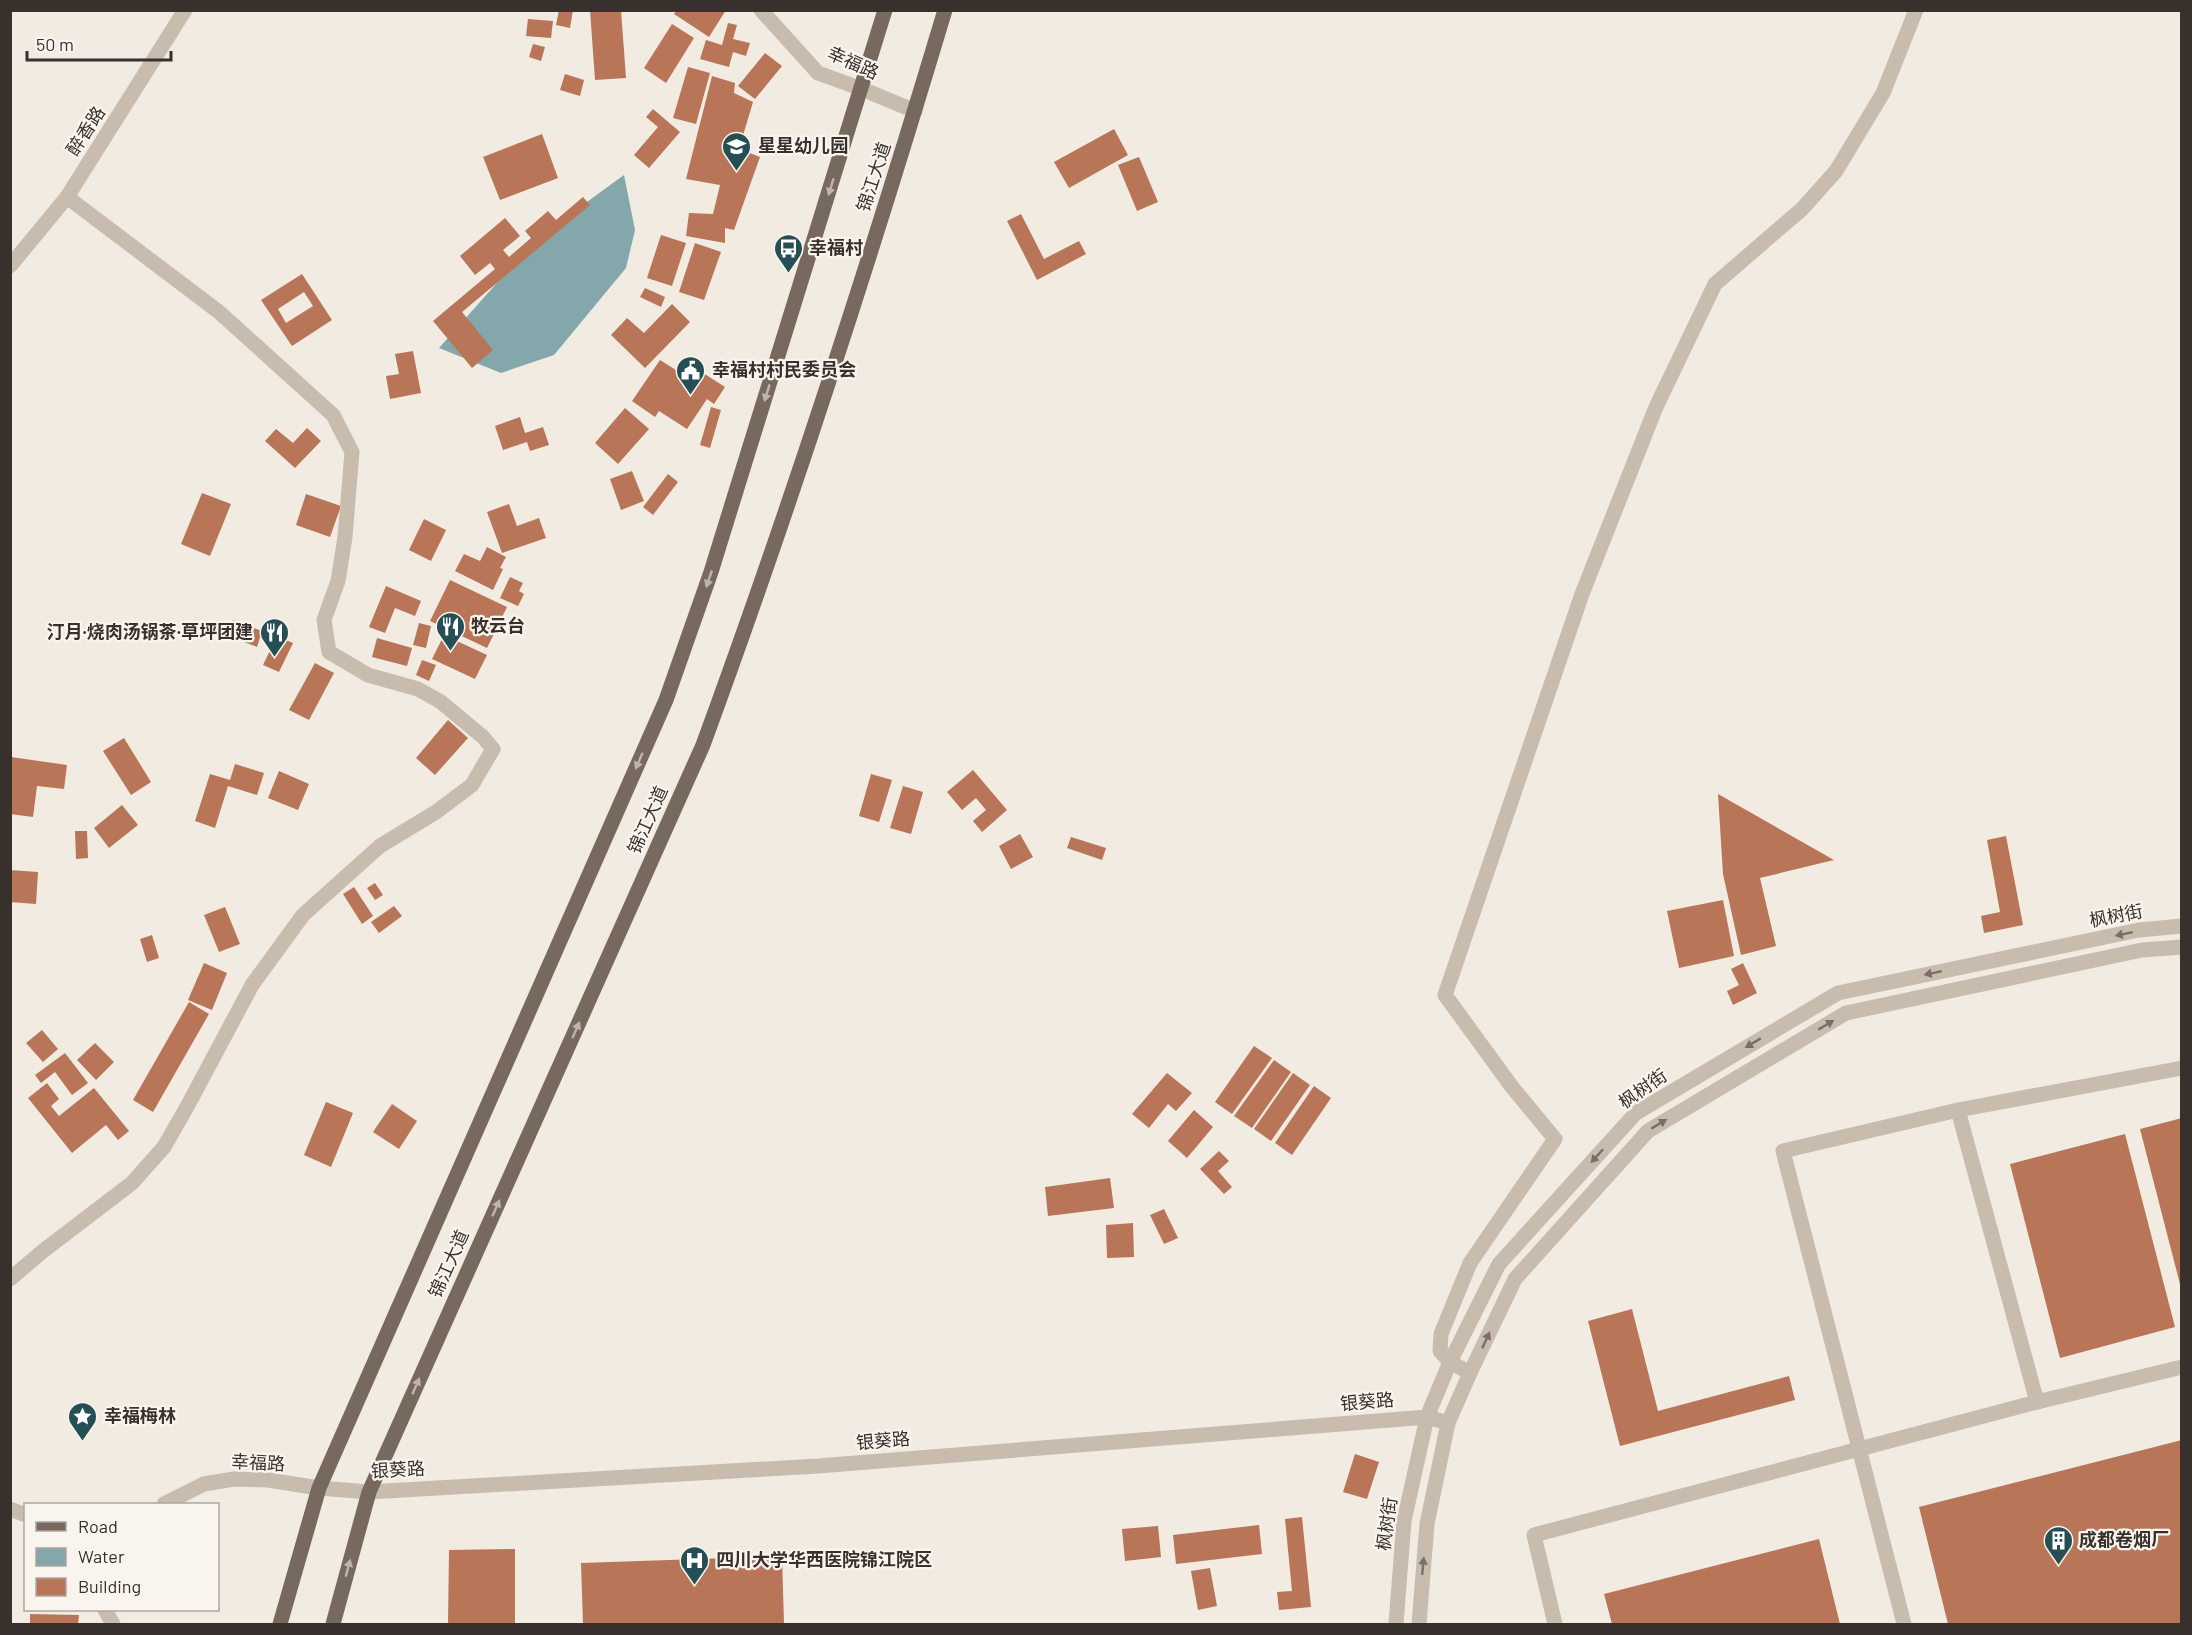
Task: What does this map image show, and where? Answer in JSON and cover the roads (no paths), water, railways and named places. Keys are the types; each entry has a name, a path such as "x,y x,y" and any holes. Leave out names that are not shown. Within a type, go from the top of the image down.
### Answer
{"main road":[{"name":"锦江大道","path":"280,1624 319,1488 666,700 711,572 885,10"},
{"name":"锦江大道","path":"333,1624 369,1492 703,745 740,644 894,182 945,10"}],"street":[{"name":"醉香路","path":"10,266 67,197 185,10"},
{"name":"幸福路","path":"761,10 818,73 915,111"},
{"path":"1470,1373 1450,1362 1440,1351 1441,1334 1470,1263 1555,1139 1512,1087 1445,995 1582,594 1656,407 1715,284 1802,209 1836,171 1883,93 1916,10"},
{"path":"10,1279 73,1227 132,1183 164,1147 252,985 303,915 380,846 436,812 472,785 493,749 483,737 441,702 418,689 368,675 329,652 324,620 340,570 352,452 333,415 219,312 67,197"},
{"name":"枫树街","path":"1396,1624 1404,1521 1427,1417 1450,1362 1499,1264 1636,1113 1838,993 2139,930 2181,926"},
{"name":"枫树街","path":"1419,1624 1427,1524 1448,1423 1470,1373 1515,1279 1648,1131 1846,1013 2142,951 2181,946"},
{"path":"1904,1624 1783,1151 1958,1110 2181,1068"},
{"path":"1958,1110 2037,1402"},
{"path":"1555,1624 1533,1535 2181,1366"},
{"name":"银葵路","path":"319,1488 369,1492 818,1466 1427,1417 1448,1423"},
{"name":"幸福路","path":"166,1503 204,1484 234,1479 268,1480 319,1488"}],"water":[{"path":"624,175 635,230 626,268 554,355 501,373 439,348 536,239"}],"place":[{"name":"星星幼儿园","path":"737,172"},
{"name":"幸福村","path":"788,274"},
{"name":"幸福村村民委员会","path":"691,396"},
{"name":"牧云台","path":"450,652"},
{"name":"汀月·烧肉汤锅茶·草坪团建","path":"274,658"},
{"name":"幸福梅林","path":"83,1442"},
{"name":"成都卷烟厂","path":"2058,1566"},
{"name":"四川大学华西医院锦江院区","path":"695,1586"}]}
